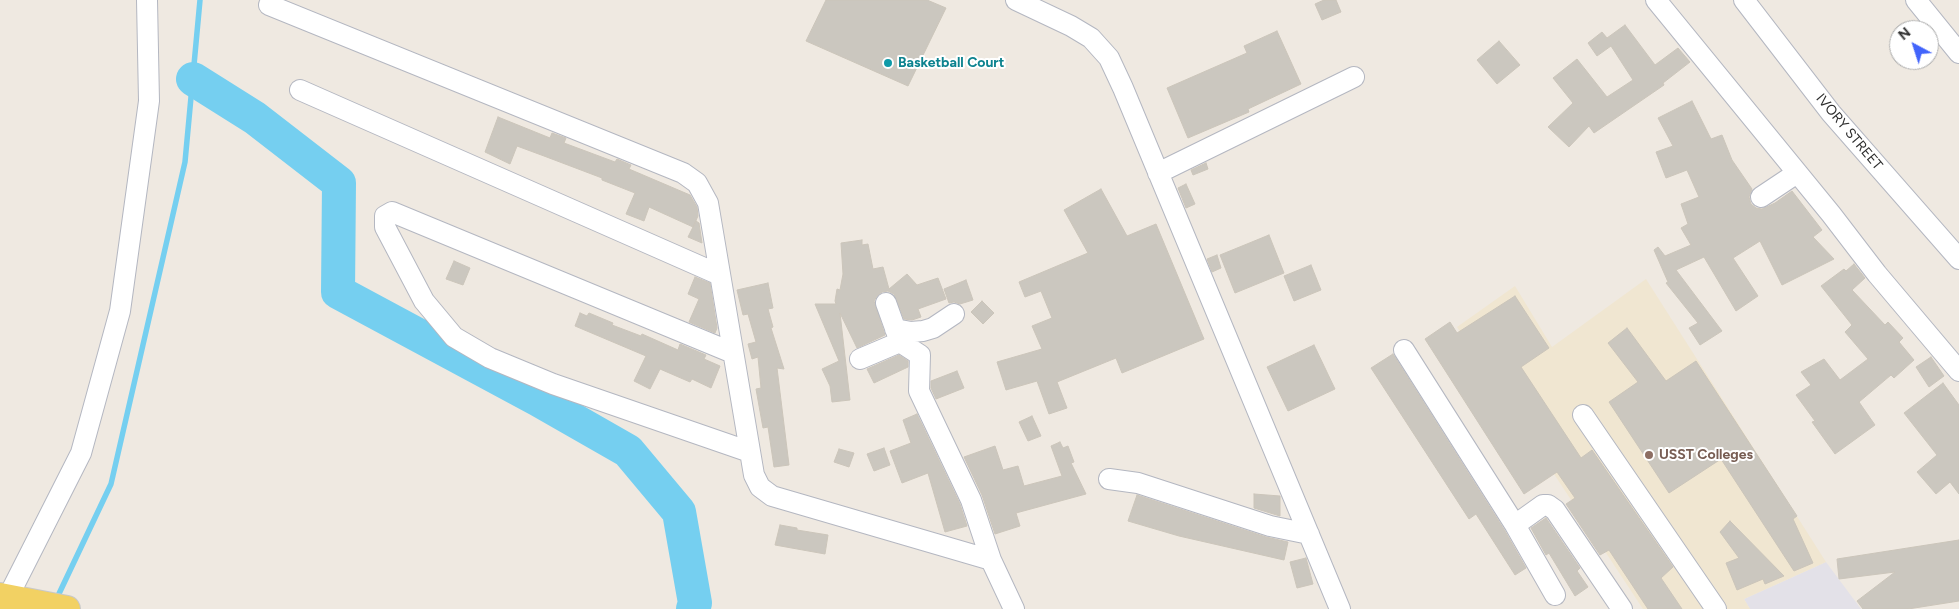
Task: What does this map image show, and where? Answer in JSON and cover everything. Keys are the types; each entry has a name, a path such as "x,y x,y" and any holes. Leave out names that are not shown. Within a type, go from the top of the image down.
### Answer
{"main road":[{"path":"9,600 66,609"}],"street":[{"path":"9,600 81,453 120,311 149,101 147,0"},
{"path":"1016,0 1071,26 1091,38 1109,58 1340,609"},
{"path":"1656,0 1877,274 1959,371"},
{"name":"IVORY STREET","path":"1744,0 1831,112 1959,259"},
{"path":"1916,0 1959,53"},
{"path":"268,5 684,173 697,183 708,203 754,475 760,487 772,496 991,560"},
{"path":"1158,173 1354,78"},
{"path":"300,90 720,275"},
{"path":"1761,197 1797,173"},
{"path":"733,353 392,212 385,216 385,227 424,301 454,337 490,358 553,384 750,452"},
{"path":"886,304 898,336 920,355 919,391 971,500 991,560 1014,609"},
{"path":"860,359 898,336 933,328 954,314"},
{"path":"1404,350 1515,524 1555,595"},
{"path":"1583,415 1716,609"},
{"path":"1109,479 1138,483 1254,521 1309,534"},
{"path":"1515,524 1543,505 1548,505 1555,510 1622,609"}],"shaded area":[{"name":"USST Colleges","path":"1646,279 1826,562 1744,599 1750,609 1643,609 1457,327 1515,286 1552,347"},
{"path":"1826,562 1861,609 1750,609 1744,599"}],"building":[{"name":"Basketball Court","path":"826,0 927,0 946,8 908,86 806,41"},
{"path":"1324,0 1336,0 1341,12 1322,20 1315,4"},
{"path":"1625,25 1655,65 1678,48 1690,62 1663,83 1664,85 1594,133 1589,126 1569,147 1548,127 1573,103 1553,78 1577,59 1607,97 1633,80 1611,46 1597,56 1588,43 1602,32 1607,38"},
{"path":"1277,31 1301,84 1248,109 1249,112 1188,138 1167,88 1247,53 1244,46"},
{"path":"1499,41 1520,65 1497,84 1477,60"},
{"path":"1692,101 1711,139 1722,135 1732,160 1752,189 1749,197 1751,204 1756,208 1762,209 1775,203 1792,191 1822,230 1813,237 1834,259 1782,285 1760,241 1733,258 1758,296 1736,311 1704,257 1676,270 1722,331 1700,345 1689,328 1698,323 1666,283 1668,282 1654,250 1658,247 1665,256 1691,245 1681,228 1688,224 1681,204 1699,197 1687,170 1666,178 1656,152 1673,146 1658,118"},
{"path":"498,117 550,138 552,133 566,138 564,143 615,162 617,159 631,165 629,169 690,195 697,207 698,216 693,227 649,207 644,221 626,214 635,193 602,180 602,178 517,146 510,164 485,152"},
{"path":"1206,163 1208,169 1193,175 1191,170"},
{"path":"1186,184 1195,204 1186,208 1178,188"},
{"path":"1101,189 1127,236 1156,224 1204,339 1122,373 1116,358 1057,382 1067,408 1049,414 1037,381 1006,390 997,362 1042,349 1032,326 1052,318 1041,291 1025,297 1019,282 1088,253 1064,210"},
{"path":"696,221 699,223 702,243 688,237"},
{"path":"1269,235 1284,273 1235,293 1220,255"},
{"path":"862,240 862,245 868,244 873,269 883,267 889,289 907,274 917,285 938,278 946,299 918,309 921,317 912,320 904,319 894,294 888,291 882,292 874,301 885,335 857,348 840,313 850,400 832,402 830,386 822,369 839,361 815,304 836,304 837,289 840,290 843,274 841,243"},
{"path":"1217,255 1221,268 1212,272 1207,259"},
{"path":"454,261 470,268 463,285 446,279"},
{"path":"1854,264 1865,278 1852,290 1885,325 1888,322 1903,338 1899,342 1914,360 1894,378 1891,375 1859,402 1875,425 1835,454 1812,422 1815,421 1796,395 1811,385 1801,372 1824,359 1840,380 1868,359 1845,332 1852,325 1821,286"},
{"path":"1311,265 1321,290 1294,301 1284,276"},
{"path":"695,277 710,283 717,328 715,333 689,322 699,299 688,294"},
{"path":"966,280 973,300 960,304 949,303 944,289"},
{"path":"768,283 773,308 768,309 773,327 771,328 784,369 777,368 789,465 774,467 768,427 763,428 756,389 761,388 758,357 752,359 748,344 756,342 748,314 743,315 737,290"},
{"path":"1515,296 1549,348 1521,367 1581,458 1592,450 1673,567 1661,578 1682,609 1648,609 1609,550 1600,555 1566,504 1575,498 1557,472 1524,494 1425,339 1450,322 1457,333"},
{"path":"982,301 994,313 983,324 971,312"},
{"path":"580,313 587,316 589,313 613,323 612,325 641,336 642,334 678,350 680,344 706,355 704,359 720,366 711,388 692,379 690,382 660,369 650,389 634,381 646,356 575,326"},
{"path":"1627,328 1666,381 1696,361 1797,516 1793,519 1813,563 1794,571 1721,459 1669,493 1609,402 1638,382 1608,343"},
{"path":"1314,345 1335,389 1288,411 1267,367"},
{"path":"1393,354 1505,531 1526,568 1515,575 1476,514 1469,519 1371,368"},
{"path":"899,355 908,361 908,367 874,383 867,369"},
{"path":"1931,357 1944,376 1929,387 1916,367"},
{"path":"957,371 964,388 936,399 931,388 931,381"},
{"path":"1943,383 1959,405 1959,494 1950,482 1936,494 1917,472 1937,455 1904,413"},
{"path":"917,414 960,504 967,526 945,532 928,473 902,483 890,451 911,443 903,420"},
{"path":"1032,416 1041,436 1028,441 1019,422"},
{"path":"1060,442 1063,448 1068,446 1074,462 1071,463 1086,494 1016,513 1020,526 995,534 982,495 964,457 995,446 1003,470 1018,466 1024,486 1062,476 1051,446"},
{"path":"884,448 890,465 874,471 867,454"},
{"path":"839,449 854,453 849,467 834,462"},
{"path":"1254,494 1280,496 1280,516 1254,508"},
{"path":"1137,495 1266,537 1288,542 1284,560 1179,536 1128,521"},
{"path":"1546,518 1580,568 1577,571 1588,587 1575,596 1549,553 1546,555 1531,528"},
{"path":"1730,521 1784,576 1765,584 1763,579 1737,590 1726,563 1739,558 1720,532"},
{"path":"780,525 828,535 825,554 775,545"},
{"path":"1959,540 1959,601 1908,609 1863,609 1857,601 1895,572 1839,579 1837,559"},
{"path":"1306,558 1313,584 1297,588 1290,562"}],"waterway":[{"path":"56,600 111,484 185,162 200,0"},
{"path":"193,79 255,118 339,183 338,292 537,399 628,451 679,512 695,603 693,609"}],"place":[{"name":"Basketball Court","path":"888,63"},
{"name":"USST Colleges","path":"1649,455"}]}
